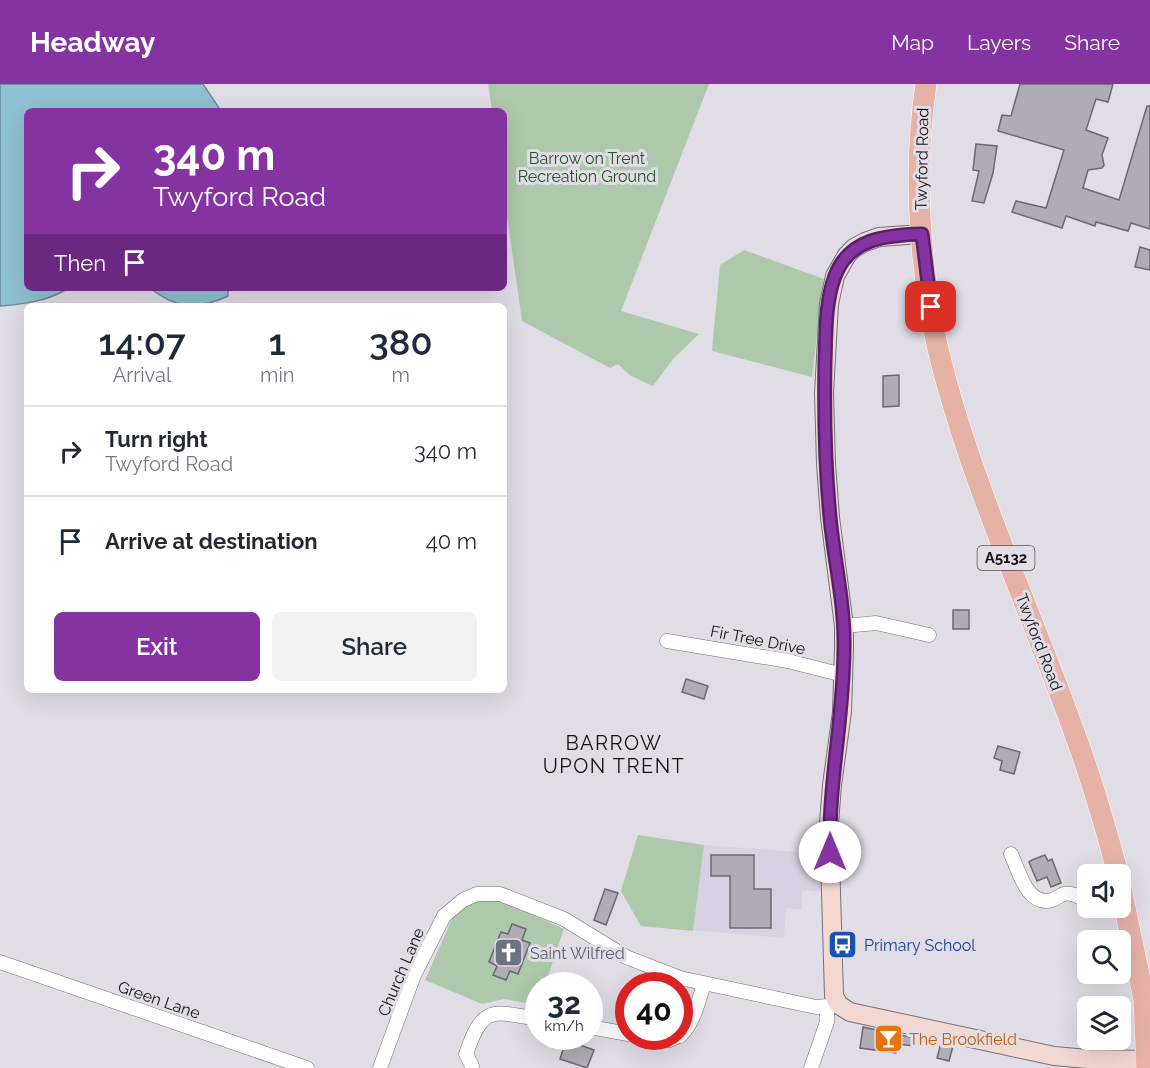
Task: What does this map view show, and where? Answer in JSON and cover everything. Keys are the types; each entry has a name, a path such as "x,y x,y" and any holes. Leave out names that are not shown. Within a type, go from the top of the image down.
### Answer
{"main road":[{"name":"Twyford Road","path":"926,84 920,163 922,234 927,286 944,375 959,427 1012,573 1077,739 1115,864"},
{"path":"1127,918 1144,999 1147,1064"}],"street":[{"name":"Twyford Road","path":"833,1006 829,823 842,712 844,626 830,517 826,464 825,357 832,291 840,266 854,248 879,237 922,234"},
{"path":"844,626 876,623 928,635"},
{"name":"Fir Tree Drive","path":"667,641 788,661 843,675"},
{"path":"1011,854 1034,899 1052,900 1064,894 1077,896"},
{"name":"Church Lane","path":"380,1068 414,975 444,916 463,900 477,894 500,894 564,920 626,957 658,971 704,984 816,1007 833,1006"},
{"name":"Green Lane","path":"0,962 307,1068"},
{"path":"693,1015 704,984"},
{"path":"811,1068 833,1006 1054,1056 1147,1064"},
{"path":"472,1066 466,1054 477,1025 483,1018 498,1013 525,1017"}],"shaded area":[{"path":"638,835 704,845 825,854 825,892 802,890 802,910 786,908 784,938 641,926 621,891"}],"green space":[{"name":"Barrow on Trent Recreation Ground","path":"488,84 709,84 621,311 699,334 673,359 653,386 631,376 618,364 610,368 522,321 507,216 507,108 492,108"},
{"path":"744,250 824,279 812,377 712,351 720,265"},
{"path":"638,835 704,845 693,931 641,926 621,891"},
{"path":"482,899 502,901 564,929 549,972 525,972 525,1003 504,999 482,1004 425,980 452,919 469,903"}],"water":[{"path":"0,84 203,84 219,108 24,108 24,291 63,291 36,301 0,306"},
{"path":"154,291 228,291 228,296 210,303 178,303"}],"building":[{"path":"1020,84 1113,84 1108,102 1096,99 1086,130 1108,138 1102,155 1104,165 1102,168 1088,170 1083,188 1119,200 1147,106 1150,106 1150,229 1131,223 1128,231 1096,222 1095,226 1066,216 1062,228 1012,212 1016,201 1046,208 1064,150 998,131 1002,115 1011,116"},
{"path":"976,144 997,146 993,173 984,203 972,201 979,171 973,170"},
{"path":"1140,247 1150,250 1150,270 1135,267"},
{"path":"899,375 899,406 883,407 883,376"},
{"path":"953,610 969,610 969,629 953,629"},
{"path":"686,679 708,686 704,699 682,692"},
{"path":"998,746 1020,752 1014,774 1000,770 1002,761 994,758"},
{"path":"711,855 754,855 754,889 771,889 771,928 730,928 730,876 711,876"},
{"path":"1045,855 1048,861 1052,859 1061,883 1051,887 1047,877 1037,881 1029,862"},
{"path":"605,889 618,893 606,925 594,920"},
{"name":"Saint Wilfred","path":"512,924 526,929 522,940 530,943 518,974 510,971 506,980 493,975 497,966 489,962 501,932 508,934"},
{"name":"The Brookfield","path":"863,1027 915,1038 914,1046 897,1044 896,1053 860,1048"},
{"path":"941,1043 953,1046 949,1061 937,1058"},
{"path":"563,1050 594,1050 587,1068 560,1059"}],"place":[{"name":"Primary School","path":"843,945"},
{"name":"Saint Wilfred","path":"509,953"},
{"name":"The Brookfield","path":"888,1039"}],"district":[{"name":"BARROW UPON TRENT","path":"614,754"}],"route":[{"path":"830,852 829,823 842,712 844,648 844,626 830,517 824,407 826,329 835,276 847,255 865,242 897,234 922,234 931,307"}]}
